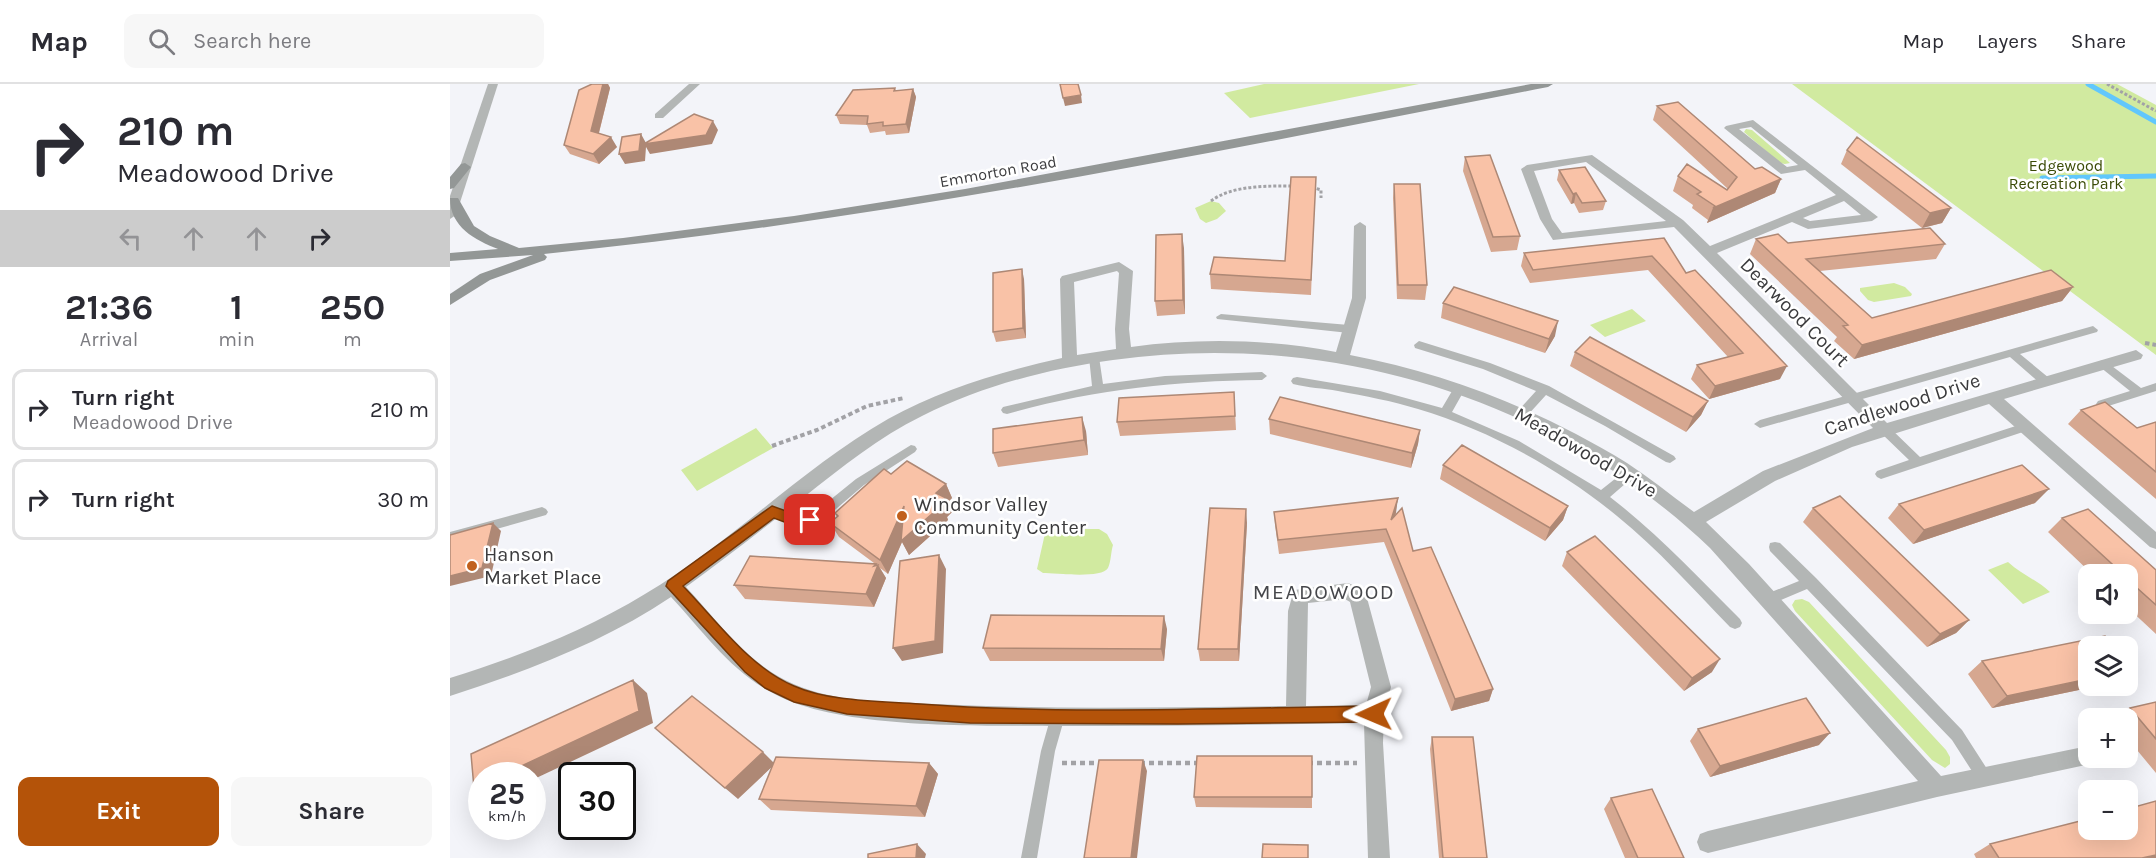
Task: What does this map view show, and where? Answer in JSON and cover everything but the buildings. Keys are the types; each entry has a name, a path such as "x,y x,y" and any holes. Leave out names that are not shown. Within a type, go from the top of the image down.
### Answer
{"main road":[{"name":"Emmorton Road","path":"450,257 555,250 787,223 947,197 1548,84"},
{"path":"450,185 465,167"},
{"path":"454,201 458,216 465,226 476,234 522,253"},
{"path":"450,300 485,277 555,250"}],"street":[{"path":"450,214 493,84"},
{"path":"659,116 695,84"},
{"path":"1793,218 1808,225 1872,217 1808,166 1753,123 1730,128 1785,171 1808,166"},
{"name":"Dearwood Court","path":"1678,223 1558,237 1546,219 1527,169 1588,158 1678,223 1885,430"},
{"path":"1708,252 1845,196"},
{"path":"1341,356 1359,298 1360,226"},
{"path":"1070,362 1067,279 1119,266 1126,271 1122,329 1124,353"},
{"name":"Meadowood Drive","path":"450,687 559,649 673,586 865,443 914,413 967,390 998,379 1094,357 1242,345 1296,349 1341,356 1414,373 1522,414 1565,435 1629,474 1693,521 1769,599 1937,787"},
{"name":"Candlewood Drive","path":"1693,521 1768,476 1828,450 1885,430 2136,355"},
{"path":"1991,398 2156,542"},
{"path":"673,586 750,667 771,683 794,694 837,705 970,715 1374,714"},
{"path":"1296,715 1297,611 1300,596 1348,591 1358,598 1381,687 1374,714 1379,858"},
{"path":"1708,842 1937,787 2078,758"}],"lane":[{"path":"1221,317 1348,329"},
{"path":"1760,424 2093,330"},
{"path":"1419,345 1473,360 1545,389 1600,417 1670,459"},
{"path":"2013,352 2045,381"},
{"path":"1094,357 1098,388"},
{"path":"2104,364 2139,392"},
{"path":"1007,410 1066,393 1179,377 1262,376"},
{"path":"1297,381 1365,392 1445,414 1461,419 1506,441 1601,497 1657,543 1735,623"},
{"path":"2102,404 2156,387"},
{"path":"1445,414 1459,389"},
{"path":"1522,414 1545,389"},
{"path":"1881,474 2025,427"},
{"path":"1885,430 1918,462"},
{"path":"772,512 800,522 818,517 860,482 911,449"},
{"path":"1601,497 1629,474"},
{"path":"450,537 542,512"},
{"path":"1775,547 1957,735 1984,777"},
{"path":"1769,599 1811,582"},
{"path":"1029,858 1046,763 1058,716"}],"path":[{"path":"2107,84 2156,111"},
{"path":"1211,201 1215,195 1231,191 1301,186"},
{"path":"1308,187 1321,190 1321,198"},
{"path":"772,446 817,430 859,409 909,396"},
{"path":"1046,763 1105,763"},
{"path":"1128,763 1210,763"},
{"path":"1304,763 1374,763"}],"green space":[{"path":"1264,84 1419,84 1250,118 1224,93"},
{"name":"Edgewood Recreation Park","path":"1792,84 2117,84 2156,105 2156,355"},
{"path":"1746,129 1752,130 1790,163 1780,163 1744,132"},
{"path":"1211,201 1219,203 1226,211 1217,219 1206,223 1200,219 1195,208"},
{"path":"1894,283 1905,287 1912,294 1911,296 1874,302 1868,300 1860,291 1860,288"},
{"path":"1632,309 1646,321 1605,337 1590,325"},
{"path":"756,428 773,448 697,491 681,470"},
{"path":"1046,529 1099,529 1107,534 1113,545 1108,568 1088,574 1043,573 1037,569"},
{"path":"2008,562 2050,592 2023,604 1988,570"},
{"path":"1802,599 1809,602 1946,750 1950,757 1950,764 1945,768 1932,760 1795,611 1792,605 1795,600"}],"waterway":[{"path":"2088,84 2156,122"},
{"path":"2042,178 2156,176"}],"place":[{"name":"Windsor Valley Community Center","path":"902,516"},
{"name":"Hanson Market Place","path":"472,566"}],"district":[{"name":"MEADOWOOD","path":"1324,592"}],"route":[{"path":"810,520 800,522 772,512 673,586 750,667 771,683 794,694 819,702 847,706 970,715 1178,717 1374,714"}]}
